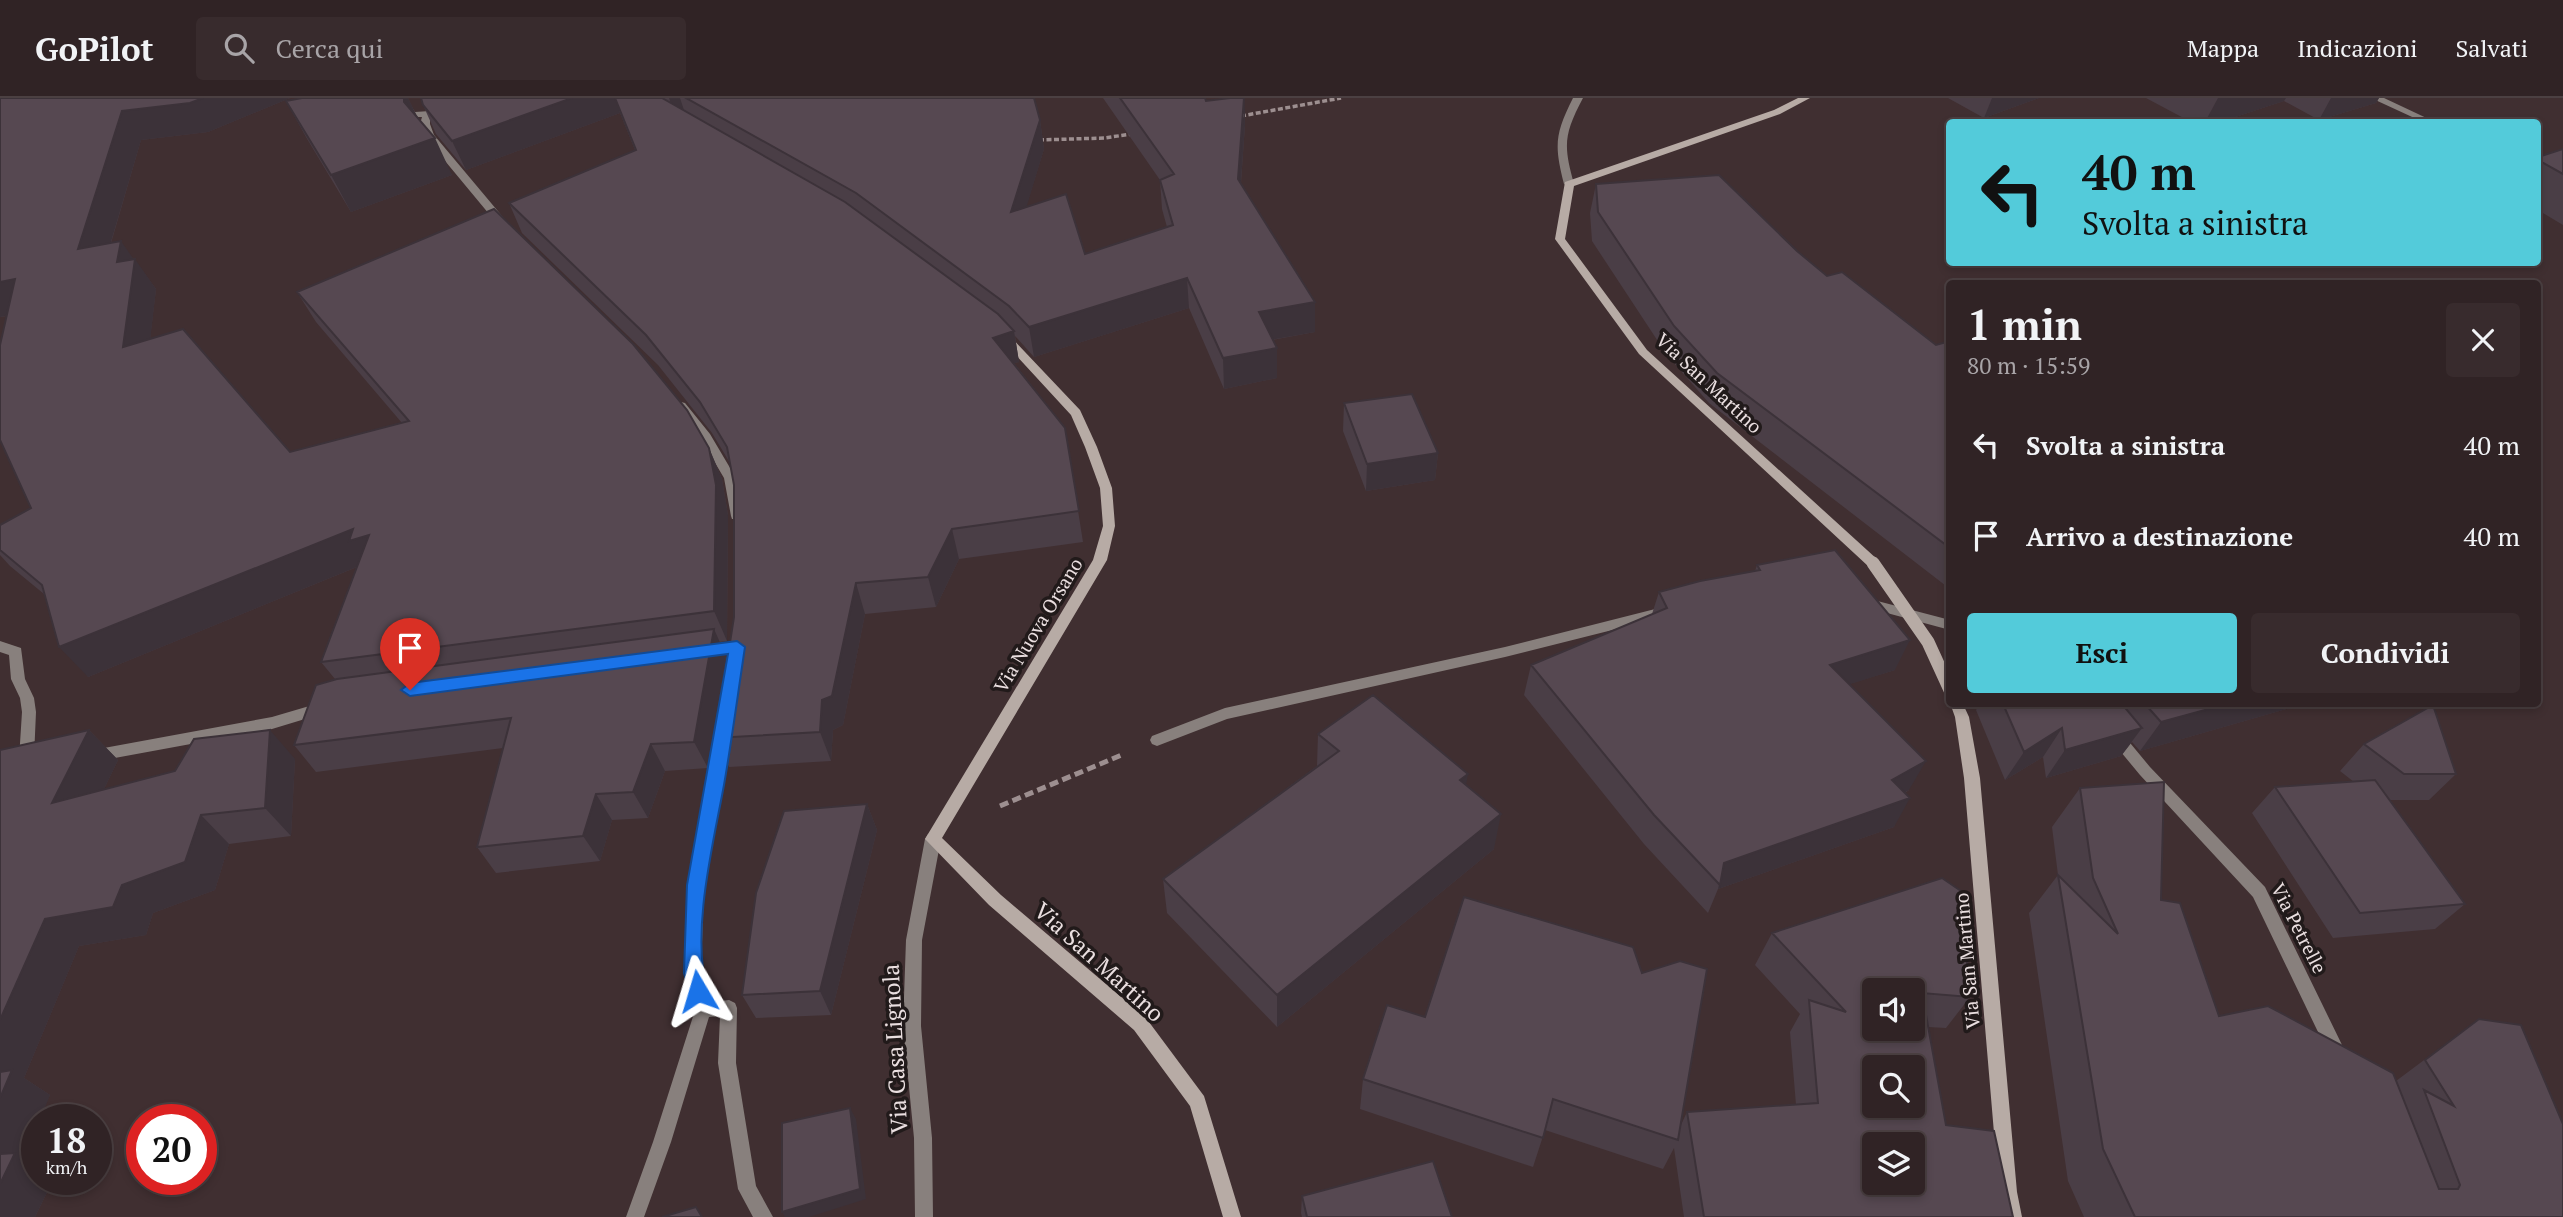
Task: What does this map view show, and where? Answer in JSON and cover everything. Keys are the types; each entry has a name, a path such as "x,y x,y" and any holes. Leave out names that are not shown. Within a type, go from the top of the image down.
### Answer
{"street":[{"path":"401,98 412,115 432,111 425,124 429,136 512,232"},
{"path":"1578,98 1563,127 1559,147 1569,184 1777,113 1805,98"},
{"path":"2376,98 2423,119"},
{"name":"Via San Martino","path":"1569,184 1560,239 1643,352 1873,563 1928,642 1946,681"},
{"name":"Via Nuova Orsano","path":"933,839 1100,560 1109,526 1106,488 1076,413 998,331"},
{"path":"675,399 706,437 730,478 737,527"},
{"path":"1853,599 1946,624"},
{"path":"1157,740 1225,713 1505,652 1678,607"},
{"path":"0,646 16,652 18,679 27,698 26,759 36,766 49,764"},
{"path":"75,759 272,723 333,705"},
{"path":"635,1217 663,1142 703,1009 693,973 696,885 728,709"},
{"name":"Via San Martino","path":"1959,710 1972,778 2008,1192 2013,1217"},
{"name":"Via Petrelle","path":"2106,724 2145,771 2259,892 2347,1073"},
{"name":"Via San Martino","path":"933,839 995,900 1140,1024 1198,1102 1232,1217"},
{"name":"Via Casa Lignola","path":"924,1217 923,1138 912,1026 914,940 933,839"},
{"path":"703,1009 729,1008 727,1063 747,1189 764,1217"}],"path":[{"path":"1240,116 1341,98"},
{"path":"1032,140 1104,138 1142,132"},
{"path":"955,800 999,806 1157,740"}],"building":[{"path":"0,98 203,98 190,103 122,111 78,249 121,241 117,262 135,259 123,347 183,329 290,452 409,421 297,292 494,209 633,344 687,410 709,448 716,485 714,611 321,662 369,535 349,541 353,529 59,647 42,585 0,550 0,525 31,508 0,440 0,345 15,279 0,282"},
{"path":"302,98 404,98 404,102 435,138 331,175 286,101"},
{"path":"421,98 572,98 452,141 423,105"},
{"path":"615,98 662,98 845,202 998,314 1014,331 993,338 1065,428 1079,511 952,529 928,577 856,583 832,696 822,700 820,732 715,738 734,617 734,485 727,447 700,402 646,335 509,203 636,150"},
{"path":"686,98 1034,98 1040,120 1011,212 1066,194 1085,254 1173,225 1160,180 1174,174 1120,98 1205,98 1206,101 1244,98 1238,179 1315,302 1259,312 1277,348 1223,358 1187,278 1029,327 1009,306 856,193"},
{"path":"2563,149 2563,174 2541,162 2541,156"},
{"path":"1719,175 1797,251 1827,276 1842,272 1936,345 1946,342 1946,545 1717,373 1674,326 1598,212 1596,184"},
{"path":"1412,394 1438,453 1367,464 1344,403"},
{"path":"1835,550 1910,640 1830,665 1926,761 1892,780 1910,798 1724,863 1720,885 1654,815 1531,665 1667,608 1659,592 1760,570 1757,565"},
{"path":"714,629 694,742 651,744 633,792 596,794 583,836 477,847 511,718 294,745 316,685 337,679"},
{"path":"1373,695 1468,774 1460,780 1501,814 1277,995 1163,879 1339,751 1318,734"},
{"path":"2004,707 2124,707 2142,728 2065,750 2062,728 2024,752"},
{"path":"2148,707 2216,707 2161,722"},
{"path":"2434,707 2456,774 2404,774 2364,744"},
{"path":"89,730 52,803 175,771 194,739 270,730 265,808 201,815 185,862 122,885 113,907 45,919 0,1020 0,750"},
{"path":"2375,780 2465,904 2360,913 2275,787"},
{"path":"2164,782 2161,900 2180,903 2219,1016 2268,1006 2393,1073 2439,1189 2458,1189 2460,1185 2424,1090 2454,1106 2425,1060 2479,1019 2521,1025 2563,1124 2563,1217 2135,1217 2103,1149 2058,875 2118,934 2093,878 2080,788"},
{"path":"867,804 820,991 742,995 756,893 784,811"},
{"path":"1942,878 1961,891 1970,997 1925,993 1925,978 1862,978 1862,1041 1925,1041 1925,1010 1946,1125 1994,1131 2013,1217 1704,1217 1687,1112 1818,1103 1809,1000 1846,1012 1772,933"},
{"path":"1464,897 1633,947 1642,973 1680,961 1707,969 1678,1140 1553,1099 1543,1138 1363,1079 1387,1005 1425,1017"},
{"path":"12,1070 0,1098 0,1072"},
{"path":"850,1108 860,1189 782,1212 782,1123"},
{"path":"15,1153 0,1184 0,1154"},
{"path":"1433,1161 1452,1217 1307,1217 1302,1196"},
{"path":"696,1207 702,1217 662,1217"}],"route":[{"path":"410,690 737,647 716,783 696,885 693,973 698,991"}]}
